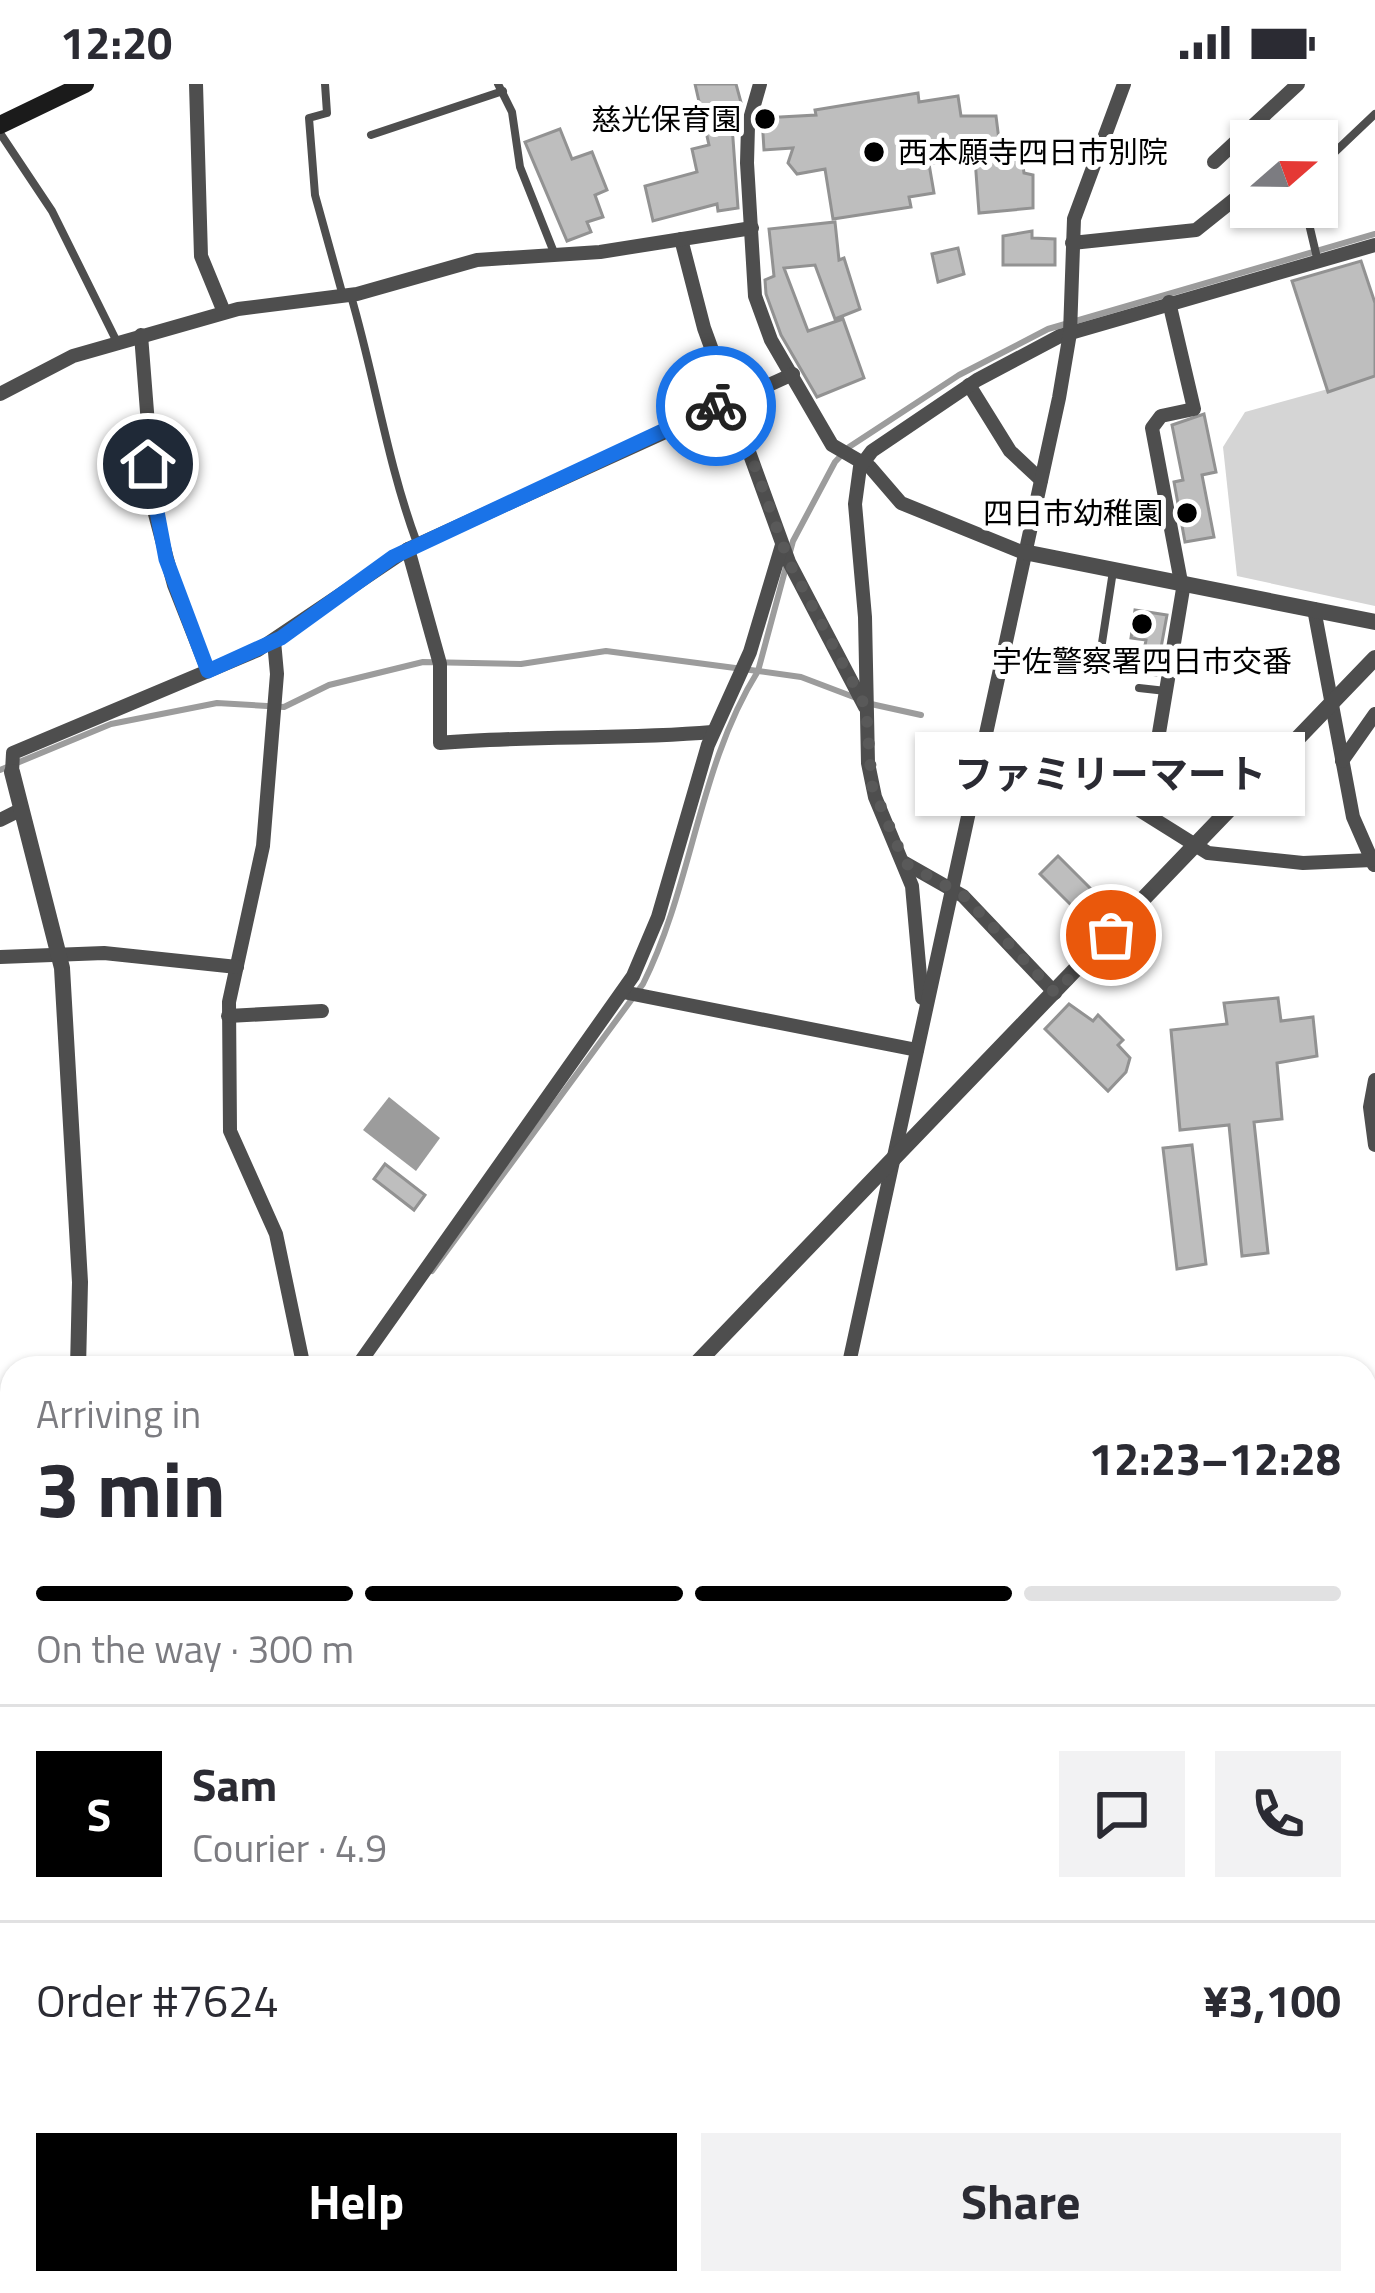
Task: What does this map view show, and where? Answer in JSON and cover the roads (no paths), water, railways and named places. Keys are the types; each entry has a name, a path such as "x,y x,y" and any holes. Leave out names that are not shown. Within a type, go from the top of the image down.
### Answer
{"main road":[{"path":"0,129 85,84"}],"street":[{"path":"196,84 201,256 224,313"},
{"path":"760,84 747,137 757,305 832,445 861,464 905,506 1024,553 1375,622"},
{"path":"851,1356 1041,481 1070,324 1072,243 1080,196 1124,84"},
{"path":"1214,162 1298,84"},
{"path":"1072,243 1196,230 1230,203"},
{"path":"0,394 64,361 224,313 347,296 460,264 752,228"},
{"path":"681,238 698,306 782,545 816,619 866,708"},
{"path":"923,1022 918,919 905,863 872,786 855,504 861,464 872,451 969,385 1070,324 1318,264 1375,245"},
{"path":"1140,809 1153,776 1182,583 1152,428 1161,416 1195,409 1169,302"},
{"path":"141,335 155,514 174,585 208,671"},
{"path":"78,1356 79,1268 61,952 12,772 13,753 274,641 413,547 794,374"},
{"path":"969,385 1010,451 1041,481"},
{"path":"365,1356 623,992 654,929 712,732 757,634 782,545"},
{"path":"413,547 440,664 440,742 554,734 636,739 712,732"},
{"path":"981,740 1051,782 1116,797 1140,809 1196,848 1303,863 1373,863 1353,817 1314,609"},
{"path":"274,641 277,674 263,846 228,1016 231,1139 276,1234 301,1356"},
{"path":"704,1356 1375,658"},
{"path":"1342,760 1375,714"},
{"path":"0,820 22,808"},
{"path":"905,863 951,886 1003,933 1023,964 1055,993"},
{"path":"0,957 61,952 237,967"},
{"path":"623,992 917,1050"},
{"path":"228,1016 322,1011"},
{"path":"1375,1080 1370,1107 1375,1144"}],"lane":[{"path":"325,84 327,113 309,118 311,168 375,377 395,484 413,547"},
{"path":"371,135 500,88 514,117 520,167 555,255"},
{"path":"1338,149 1375,114"},
{"path":"0,129 52,212 117,342"},
{"path":"1310,228 1318,264"},
{"path":"1098,669 1114,569"},
{"path":"1139,688 1166,691"}],"waterway":[{"path":"0,770 111,724 217,703 284,707 329,685 423,662 521,664 606,651 758,671 793,541 835,462 849,447 959,375 1048,329 1375,234"},
{"path":"432,1271 643,984 674,906 722,746 758,671 801,677 859,699"},
{"path":"871,704 921,715"}],"place":[{"name":"慈光保育園","path":"765,119"},
{"name":"西本願寺四日市別院","path":"874,152"},
{"name":"四日市幼稚園","path":"1187,513"},
{"name":"宇佐警察署四日市交番","path":"1142,624"},
{"name":"ファミリーマート","path":"1111,935"}]}
